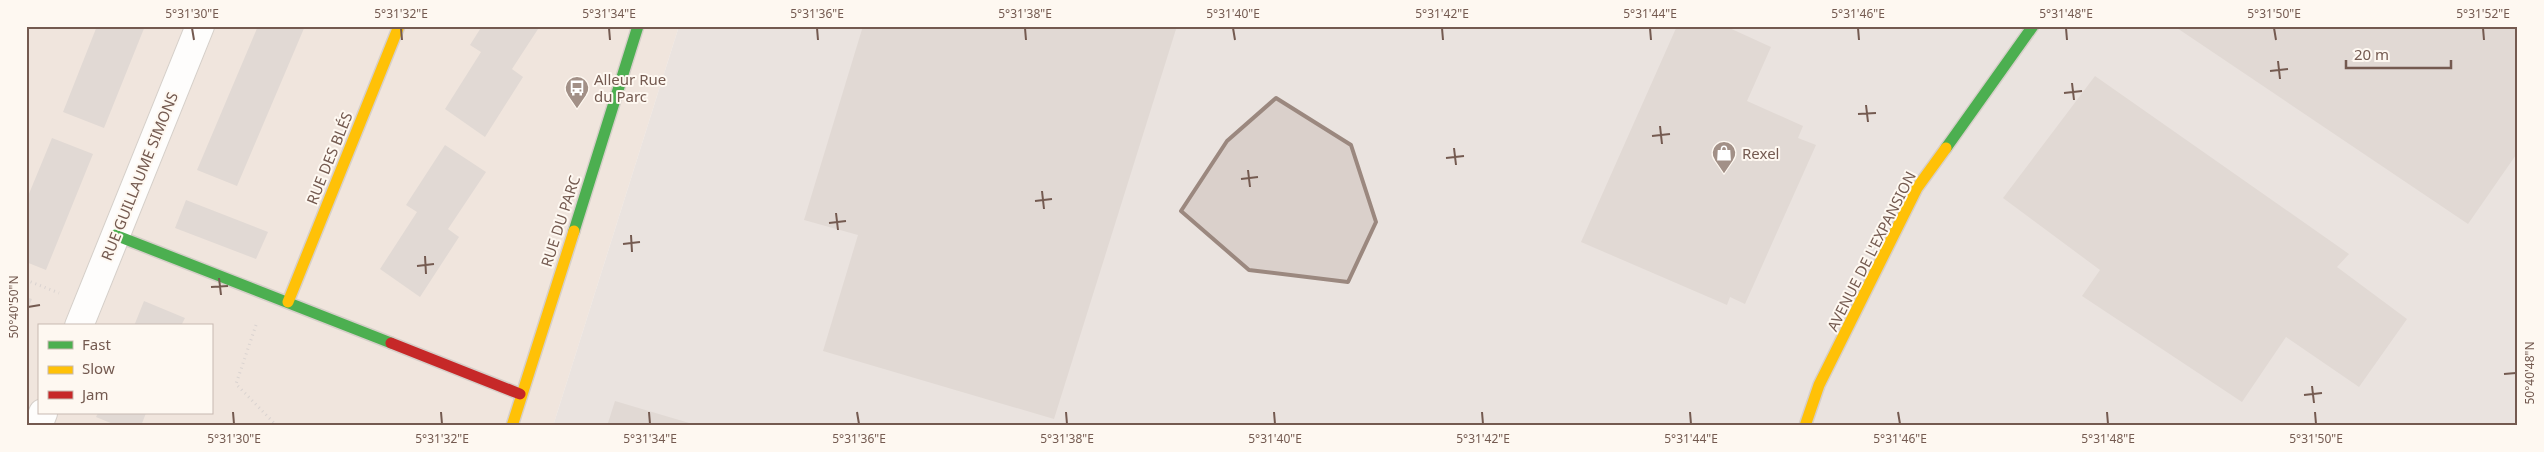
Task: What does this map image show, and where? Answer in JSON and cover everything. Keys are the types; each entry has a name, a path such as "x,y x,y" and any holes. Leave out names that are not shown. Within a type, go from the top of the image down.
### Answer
{"street":[{"name":"RUE GUILLAUME SIMONS","path":"80,324 200,26"},
{"name":"RUE DES BLÉS","path":"288,302 399,26"},
{"name":"RUE DU PARC","path":"512,426 520,394 638,26"},
{"name":"AVENUE DE L'EXPANSION","path":"1805,426 1818,385 1917,188 2033,26"},
{"path":"115,235 520,394"},
{"path":"38,426 43,414"}],"path":[{"path":"266,294 236,384 277,426"}],"highlighted area":[{"path":"1276,98 1351,145 1376,222 1348,282 1249,270 1181,211 1227,141"}],"shaded area":[{"path":"26,26 679,26 553,426 26,426"},
{"path":"679,26 2518,26 2518,426 553,426"}],"building":[{"path":"97,26 145,26 104,128 63,112"},
{"path":"258,26 305,26 237,186 197,170"},
{"path":"482,26 540,26 512,69 523,77 485,137 445,109 481,52 470,45"},
{"path":"863,26 1177,26 1054,419 823,351 858,235 804,220"},
{"path":"1677,26 1725,26 1771,47 1747,101 1803,126 1798,138 1816,145 1745,304 1730,297 1727,305 1581,242"},
{"path":"2174,26 2518,26 2518,152 2468,224"},
{"path":"2095,76 2349,254 2337,267 2407,319 2359,387 2286,337 2242,402 2082,296 2100,270 2003,198"},
{"path":"52,138 93,154 46,270 26,262 26,201"},
{"path":"445,145 486,172 448,229 459,237 420,297 380,269 417,212 406,205"},
{"path":"186,200 268,232 256,259 175,228"},
{"path":"26,297 32,299 26,313"},
{"path":"144,301 185,318 182,324 135,324"},
{"path":"615,401 696,425 696,426 607,426"},
{"path":"98,414 146,414 141,426 118,426 96,417"}],"traffic: fast":[{"path":"574,231 638,26"},
{"path":"1946,148 2033,26"},
{"path":"115,235 391,343"}],"traffic: slow":[{"path":"288,302 399,26"},
{"path":"1805,426 1819,385 1917,188 1946,148"},
{"path":"512,426 574,231"}],"traffic: jam":[{"path":"391,343 520,394"}],"place":[{"name":"Alleur Rue du Parc","path":"577,109"},
{"name":"Rexel","path":"1724,174"}]}
